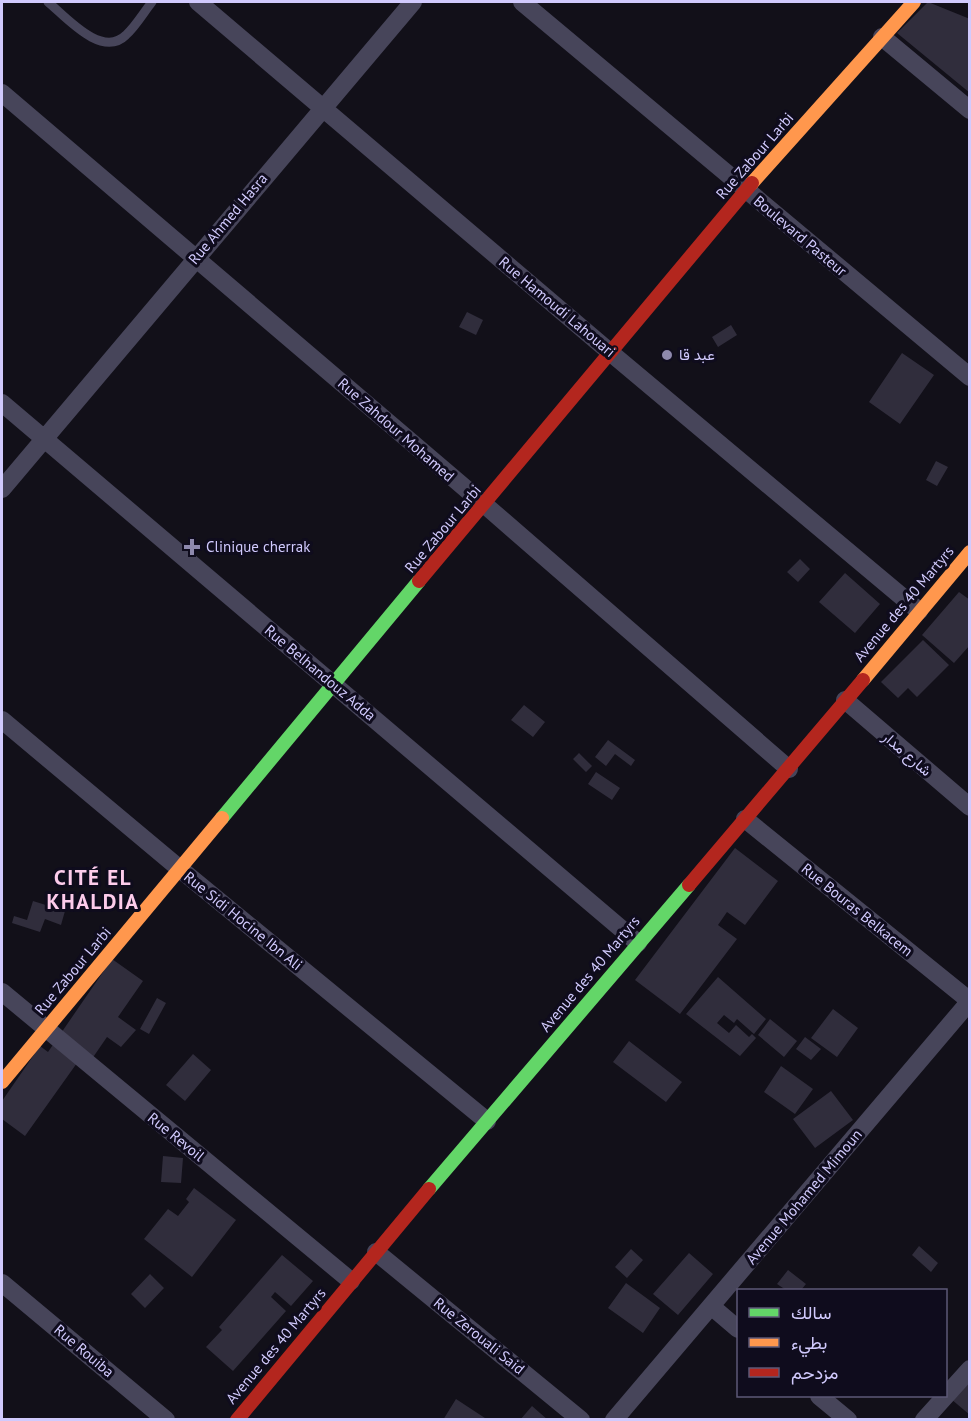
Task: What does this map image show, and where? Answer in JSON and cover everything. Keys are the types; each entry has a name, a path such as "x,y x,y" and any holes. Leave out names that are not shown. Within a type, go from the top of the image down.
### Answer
{"street":[{"name":"Rue Hamoudi Lahouari","path":"198,2 919,611"},
{"name":"Rue Ahmed Hasra","path":"2,489 195,257 413,2"},
{"name":"Boulevard Pasteur","path":"522,2 969,377"},
{"name":"Rue Zabour Larbi","path":"2,1082 745,191 914,2"},
{"path":"882,37 969,110"},
{"name":"Rue Zahdour Mohamed","path":"2,93 485,505 789,769"},
{"name":"Rue Belhandouz Adda","path":"2,403 638,943"},
{"name":"Avenue des 40 Martyrs","path":"237,1419 638,943 789,769 969,552"},
{"name":"شارع مدار","path":"845,700 969,807"},
{"name":"Rue Sidi Hocine Ibn Ali","path":"2,720 487,1121"},
{"name":"Rue Bouras Belkacem","path":"745,819 969,1001"},
{"name":"Rue Revoil","path":"2,992 45,1030 351,1281"},
{"name":"Avenue Mohamed Mimoun","path":"614,1419 969,1001"},
{"name":"Rue Zerouali Said","path":"376,1252 581,1419"},
{"name":"Rue Rouiba","path":"2,1284 166,1419"},
{"path":"711,1306 737,1328"},
{"path":"947,1393 969,1369"},
{"path":"821,1397 848,1419"},
{"path":"924,1419 944,1397"}],"lane":[{"path":"48,2 94,40 107,44 125,37 152,2"}],"building":[{"path":"928,2 970,19 970,93 897,33"},
{"path":"467,312 483,320 476,335 459,327"},
{"path":"731,325 737,335 718,347 712,337"},
{"path":"902,353 934,375 900,424 869,402"},
{"path":"936,461 948,467 937,486 926,480"},
{"path":"800,559 810,569 798,582 787,572"},
{"path":"845,573 880,604 855,633 819,602"},
{"path":"959,592 970,600 970,645 954,663 922,635"},
{"path":"923,640 949,665 917,697 908,688 898,698 881,682"},
{"path":"524,705 545,722 533,737 511,720"},
{"path":"608,740 635,760 631,766 615,754 606,766 595,757"},
{"path":"579,753 592,766 586,772 573,759"},
{"path":"596,772 620,788 612,800 588,784"},
{"path":"735,848 778,881 745,925 727,912 718,925 737,939 680,1014 635,980"},
{"path":"33,901 65,911 61,925 45,919 40,932 12,923 14,916 27,920"},
{"path":"112,959 143,981 118,1017 136,1030 121,1047 107,1037 85,1069 77,1063 25,1136 2,1119 2,1101 40,1046 48,1052"},
{"path":"718,977 766,1019 754,1034 737,1019 734,1023 724,1015 717,1023 729,1033 736,1025 749,1037 752,1034 756,1038 740,1056 686,1014"},
{"path":"157,998 166,1003 149,1034 140,1029"},
{"path":"833,1009 858,1028 837,1057 811,1038"},
{"path":"770,1019 797,1041 784,1057 758,1035"},
{"path":"805,1037 821,1049 811,1060 796,1049"},
{"path":"629,1041 682,1082 666,1102 613,1062"},
{"path":"193,1054 211,1070 185,1101 166,1085"},
{"path":"781,1066 813,1089 795,1114 764,1092"},
{"path":"831,1091 853,1120 815,1148 793,1119"},
{"path":"163,1156 183,1158 181,1183 161,1182"},
{"path":"194,1188 236,1220 192,1277 144,1239 168,1209 178,1216 189,1202 186,1199"},
{"path":"919,1246 938,1263 931,1272 912,1255"},
{"path":"631,1249 643,1260 627,1278 615,1267"},
{"path":"689,1253 713,1274 678,1315 653,1294"},
{"path":"282,1255 313,1281 291,1306 275,1292 271,1297 286,1311 233,1371 206,1347 222,1330 219,1327"},
{"path":"788,1270 806,1284 802,1289 784,1289 777,1284"},
{"path":"150,1274 164,1288 145,1308 131,1294"},
{"path":"626,1283 660,1308 643,1333 608,1308"},
{"path":"970,1377 970,1415 951,1399"},
{"path":"456,1399 488,1420 443,1420"},
{"path":"532,1406 548,1420 520,1420"}],"traffic: fast":[{"path":"222,818 419,581"},
{"path":"429,1189 689,885"}],"traffic: slow":[{"path":"752,183 914,2"},
{"path":"863,680 970,552"},
{"path":"2,1082 222,818"}],"traffic: jam":[{"path":"419,581 752,183"},
{"path":"689,885 863,680"},
{"path":"237,1420 429,1189"}],"place":[{"name":"عبد قا","path":"667,355"},
{"name":"Clinique cherrak","path":"192,547"}],"district":[{"name":"CITÉ EL KHALDIA","path":"93,890"}]}
